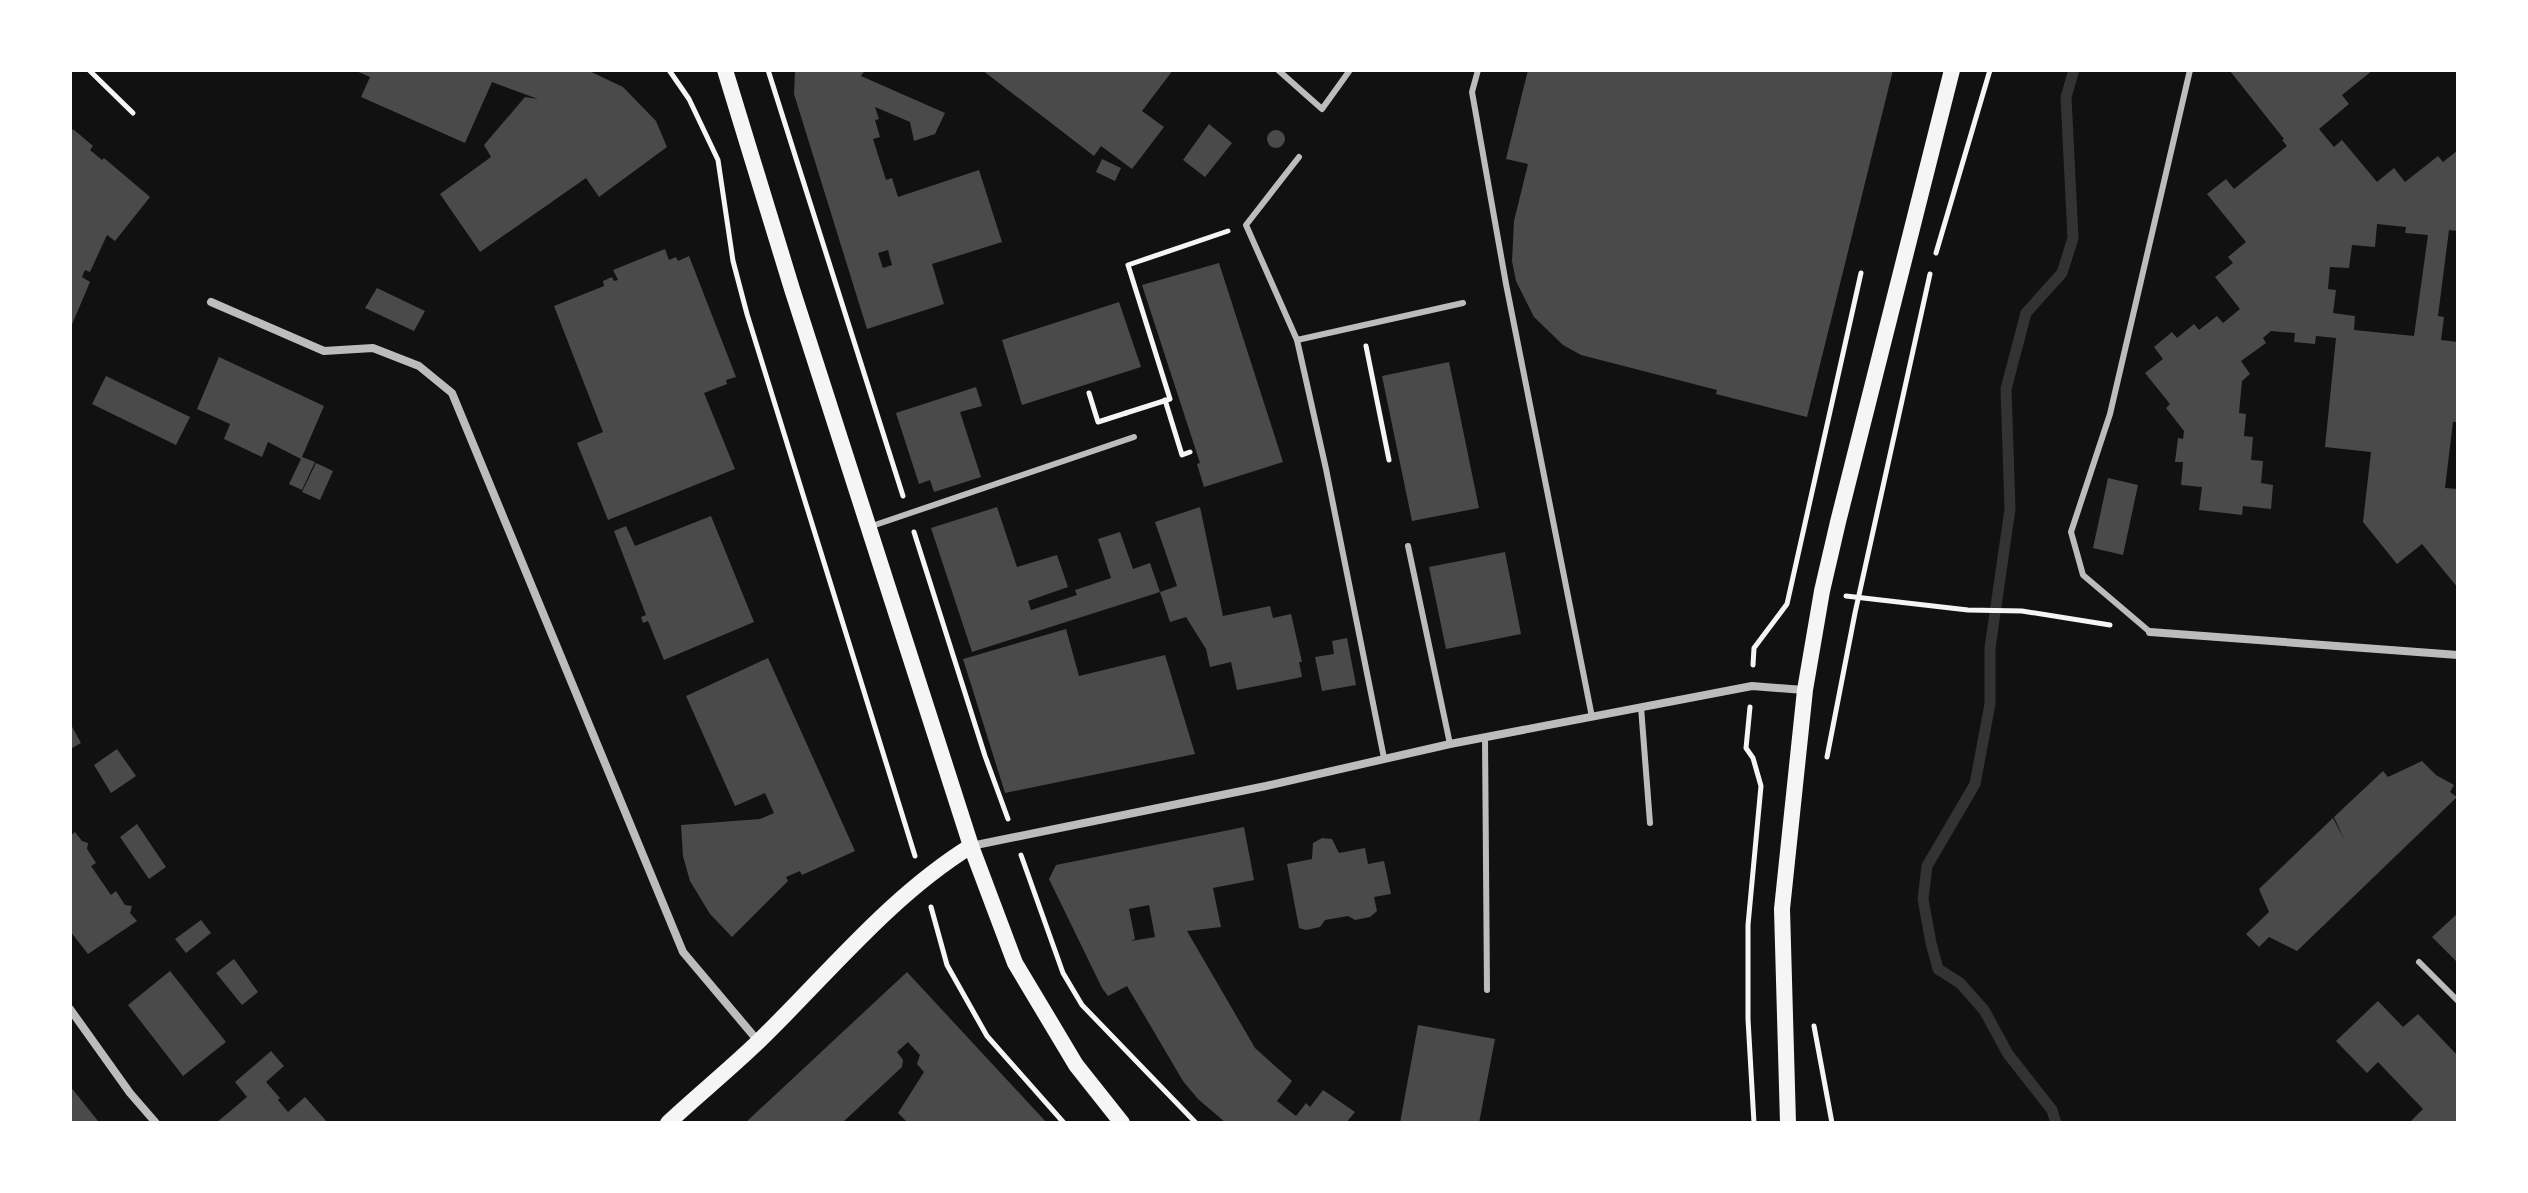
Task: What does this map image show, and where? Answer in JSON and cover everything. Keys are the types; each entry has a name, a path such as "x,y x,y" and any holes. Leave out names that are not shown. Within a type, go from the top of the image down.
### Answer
{"main road":[{"path":"725,70 971,846 1015,963 1076,1065 1122,1123"},
{"path":"1788,1123 1782,909 1805,690 1822,591 1952,70"},
{"path":"668,1123 758,1042 899,899 971,846"},
{"path":"1787,1087 1797,1123"}],"street":[{"path":"211,302 324,351 373,348 419,366 452,393 683,952 758,1042"},
{"path":"2150,632 2458,655"},
{"path":"971,846 1266,786 1450,744 1752,686 1805,690"},
{"path":"70,1009 130,1093 156,1123"}],"lane":[{"path":"1278,70 1322,109 1350,70"},
{"path":"1478,70 1472,92 1506,284 1592,717"},
{"path":"2150,632 2083,575 2071,532 2110,414 2190,70"},
{"path":"1299,157 1246,225 1297,340 1384,758"},
{"path":"1297,340 1463,303"},
{"path":"868,527 1134,437"},
{"path":"1408,546 1450,744"},
{"path":"1641,707 1650,823"},
{"path":"1485,737 1487,990"},
{"path":"2419,962 2458,1001"}],"path":[{"path":"89,70 133,113"},
{"path":"669,70 689,99 718,160 733,261 747,314 947,965 987,1036 1064,1123"},
{"path":"768,70 985,756 1063,973 1082,1005 1196,1123"},
{"path":"1934,258 1990,70"},
{"path":"1089,393 1098,422 1170,399 1128,265 1246,225"},
{"path":"1826,767 1859,598 1931,273"},
{"path":"1362,325 1389,460"},
{"path":"1165,400 1182,455 1190,452"},
{"path":"1126,413 1134,437"},
{"path":"1791,584 1859,598 1968,610 2022,611 2150,632"},
{"path":"1813,1021 1832,1123"}],"building":[{"path":"354,70 587,70 623,87 656,121 667,147 599,197 586,178 480,252 440,194 491,157 484,145 525,97 538,99 492,82 465,143 361,97 370,77"},
{"path":"795,70 865,70 861,76 945,113 935,134 914,141 910,122 875,107 880,137 873,139 886,180 892,178 898,197 979,170 1002,242 932,264 944,304 867,329 794,94","holes":["888,250 892,265 883,268 878,253"]},
{"path":"982,70 1173,70 1142,111 1164,127 1132,169 1101,146 1094,156"},
{"path":"1528,70 1893,70 1807,417 1581,355 1563,345 1534,317 1516,281 1512,261 1514,221 1528,164 1506,159"},
{"path":"2373,70 2342,95 2349,104 2319,129 2334,147 2342,140 2377,182 2394,168 2405,182 2438,156 2443,162 2458,150 2458,231 2449,230 2438,316 2444,317 2441,340 2458,342 2458,422 2453,422 2445,488 2458,489 2458,588 2422,544 2397,564 2363,522 2371,452 2325,447 2336,338 2316,336 2315,344 2294,342 2295,333 2271,331 2263,338 2266,343 2241,361 2250,374 2242,381 2239,413 2246,414 2244,436 2253,437 2251,460 2263,461 2261,483 2273,485 2271,509 2243,506 2242,515 2199,510 2202,487 2181,485 2183,462 2175,462 2178,438 2183,439 2184,431 2166,408 2170,404 2145,373 2163,359 2154,347 2172,332 2177,338 2194,324 2199,330 2217,316 2223,323 2240,309 2215,277 2233,263 2228,257 2246,242 2207,194 2226,179 2234,189 2287,146 2230,71","holes":["2377,224 2406,227 2405,233 2428,235 2414,336 2354,330 2355,316 2333,313 2336,290 2328,289 2330,267 2349,268 2352,245 2375,247"]},
{"path":"1209,124 1232,143 1205,177 1183,160"},
{"path":"73,129 93,146 90,150 150,197 115,241 107,235 90,272 85,270 82,277 90,282 70,329 70,133"},
{"path":"1276,130 1285,139 1276,148 1267,139"},
{"path":"1102,159 1121,168 1115,181 1096,172"},
{"path":"665,249 669,260 676,257 678,261 689,256 736,377 704,393 735,469 608,520 577,443 603,432 554,306 604,286 603,281 612,277 614,281 618,280 613,270"},
{"path":"1219,263 1283,462 1204,487 1197,464 1200,463 1142,285"},
{"path":"377,288 425,311 414,331 365,308"},
{"path":"1119,302 1141,367 1022,405 1002,340"},
{"path":"219,357 324,406 302,457 315,462 302,490 289,484 301,459 268,442 262,457 224,439 230,424 197,409"},
{"path":"1449,362 1479,508 1412,521 1382,376"},
{"path":"106,376 190,417 176,445 92,404"},
{"path":"976,387 982,406 960,412 981,477 934,492 930,480 919,484 896,413"},
{"path":"316,463 333,471 320,500 302,492"},
{"path":"2108,478 2138,485 2123,555 2093,548"},
{"path":"997,507 1017,567 1057,555 1068,587 1028,601 1031,610 1077,595 1075,590 1111,578 1098,539 1120,532 1133,569 1150,563 1160,592 972,652 931,528"},
{"path":"1200,507 1223,616 1270,606 1273,618 1291,614 1302,662 1299,662 1302,677 1237,690 1231,662 1210,667 1206,649 1186,617 1170,622 1160,592 1177,586 1155,522"},
{"path":"711,516 754,622 664,660 648,621 643,623 641,617 646,615 614,531 626,526 635,546"},
{"path":"1505,552 1521,634 1446,649 1429,567"},
{"path":"1066,629 1079,676 1165,655 1195,754 1005,793 963,659"},
{"path":"1347,638 1356,685 1322,691 1315,657 1334,654 1332,641"},
{"path":"768,658 855,851 802,875 800,871 786,877 788,881 732,937 710,914 690,881 683,856 681,825 760,819 774,813 765,793 735,806 686,696"},
{"path":"70,723 81,743 70,749"},
{"path":"117,749 136,776 111,793 94,765"},
{"path":"2422,761 2436,775 2454,785 2450,792 2457,797 2297,951 2269,937 2259,947 2246,934 2269,912 2259,889 2333,818 2345,841 2334,817 2383,771 2388,777"},
{"path":"137,824 166,867 149,879 120,837"},
{"path":"1244,827 1254,880 1213,888 1221,927 1187,931 1255,1048 1292,1081 1277,1101 1296,1116 1306,1103 1310,1107 1323,1090 1355,1112 1346,1123 1226,1123 1198,1099 1183,1081 1127,986 1108,996 1102,988 1049,879 1056,865","holes":["1149,905 1155,937 1131,941 1135,939 1129,909"]},
{"path":"75,832 88,843 87,849 96,863 91,866 111,895 116,891 125,905 132,906 130,913 137,921 88,954 70,931 70,836"},
{"path":"1322,838 1332,839 1339,853 1365,848 1368,864 1384,861 1391,894 1374,897 1377,911 1370,917 1355,920 1348,916 1325,920 1320,927 1306,930 1299,928 1287,864 1312,859 1313,843"},
{"path":"2458,913 2458,963 2432,937"},
{"path":"201,920 211,933 186,953 175,939"},
{"path":"234,959 258,992 242,1005 216,973"},
{"path":"170,971 226,1042 183,1076 128,1005"},
{"path":"907,972 1047,1123 904,1123 906,1121 898,1113 924,1072 917,1064 920,1055 908,1042 897,1052 903,1060 902,1067 842,1123 745,1123"},
{"path":"2378,1001 2403,1027 2418,1014 2458,1056 2458,1123 2409,1123 2423,1109 2378,1062 2367,1073 2336,1041"},
{"path":"1418,1025 1495,1039 1479,1123 1400,1123"},
{"path":"271,1051 284,1066 266,1082 280,1098 278,1100 288,1112 305,1097 328,1123 216,1123 247,1097 235,1082"},
{"path":"70,1086 98,1121 97,1123 70,1123"}],"waterway":[{"path":"2056,1123 2052,1110 2008,1054 1984,1010 1960,983 1938,969 1923,899 1927,866 1975,784 1990,704 1990,648 2010,509 2006,389 2026,313 2062,273 2073,238 2066,97 2074,70"}]}
